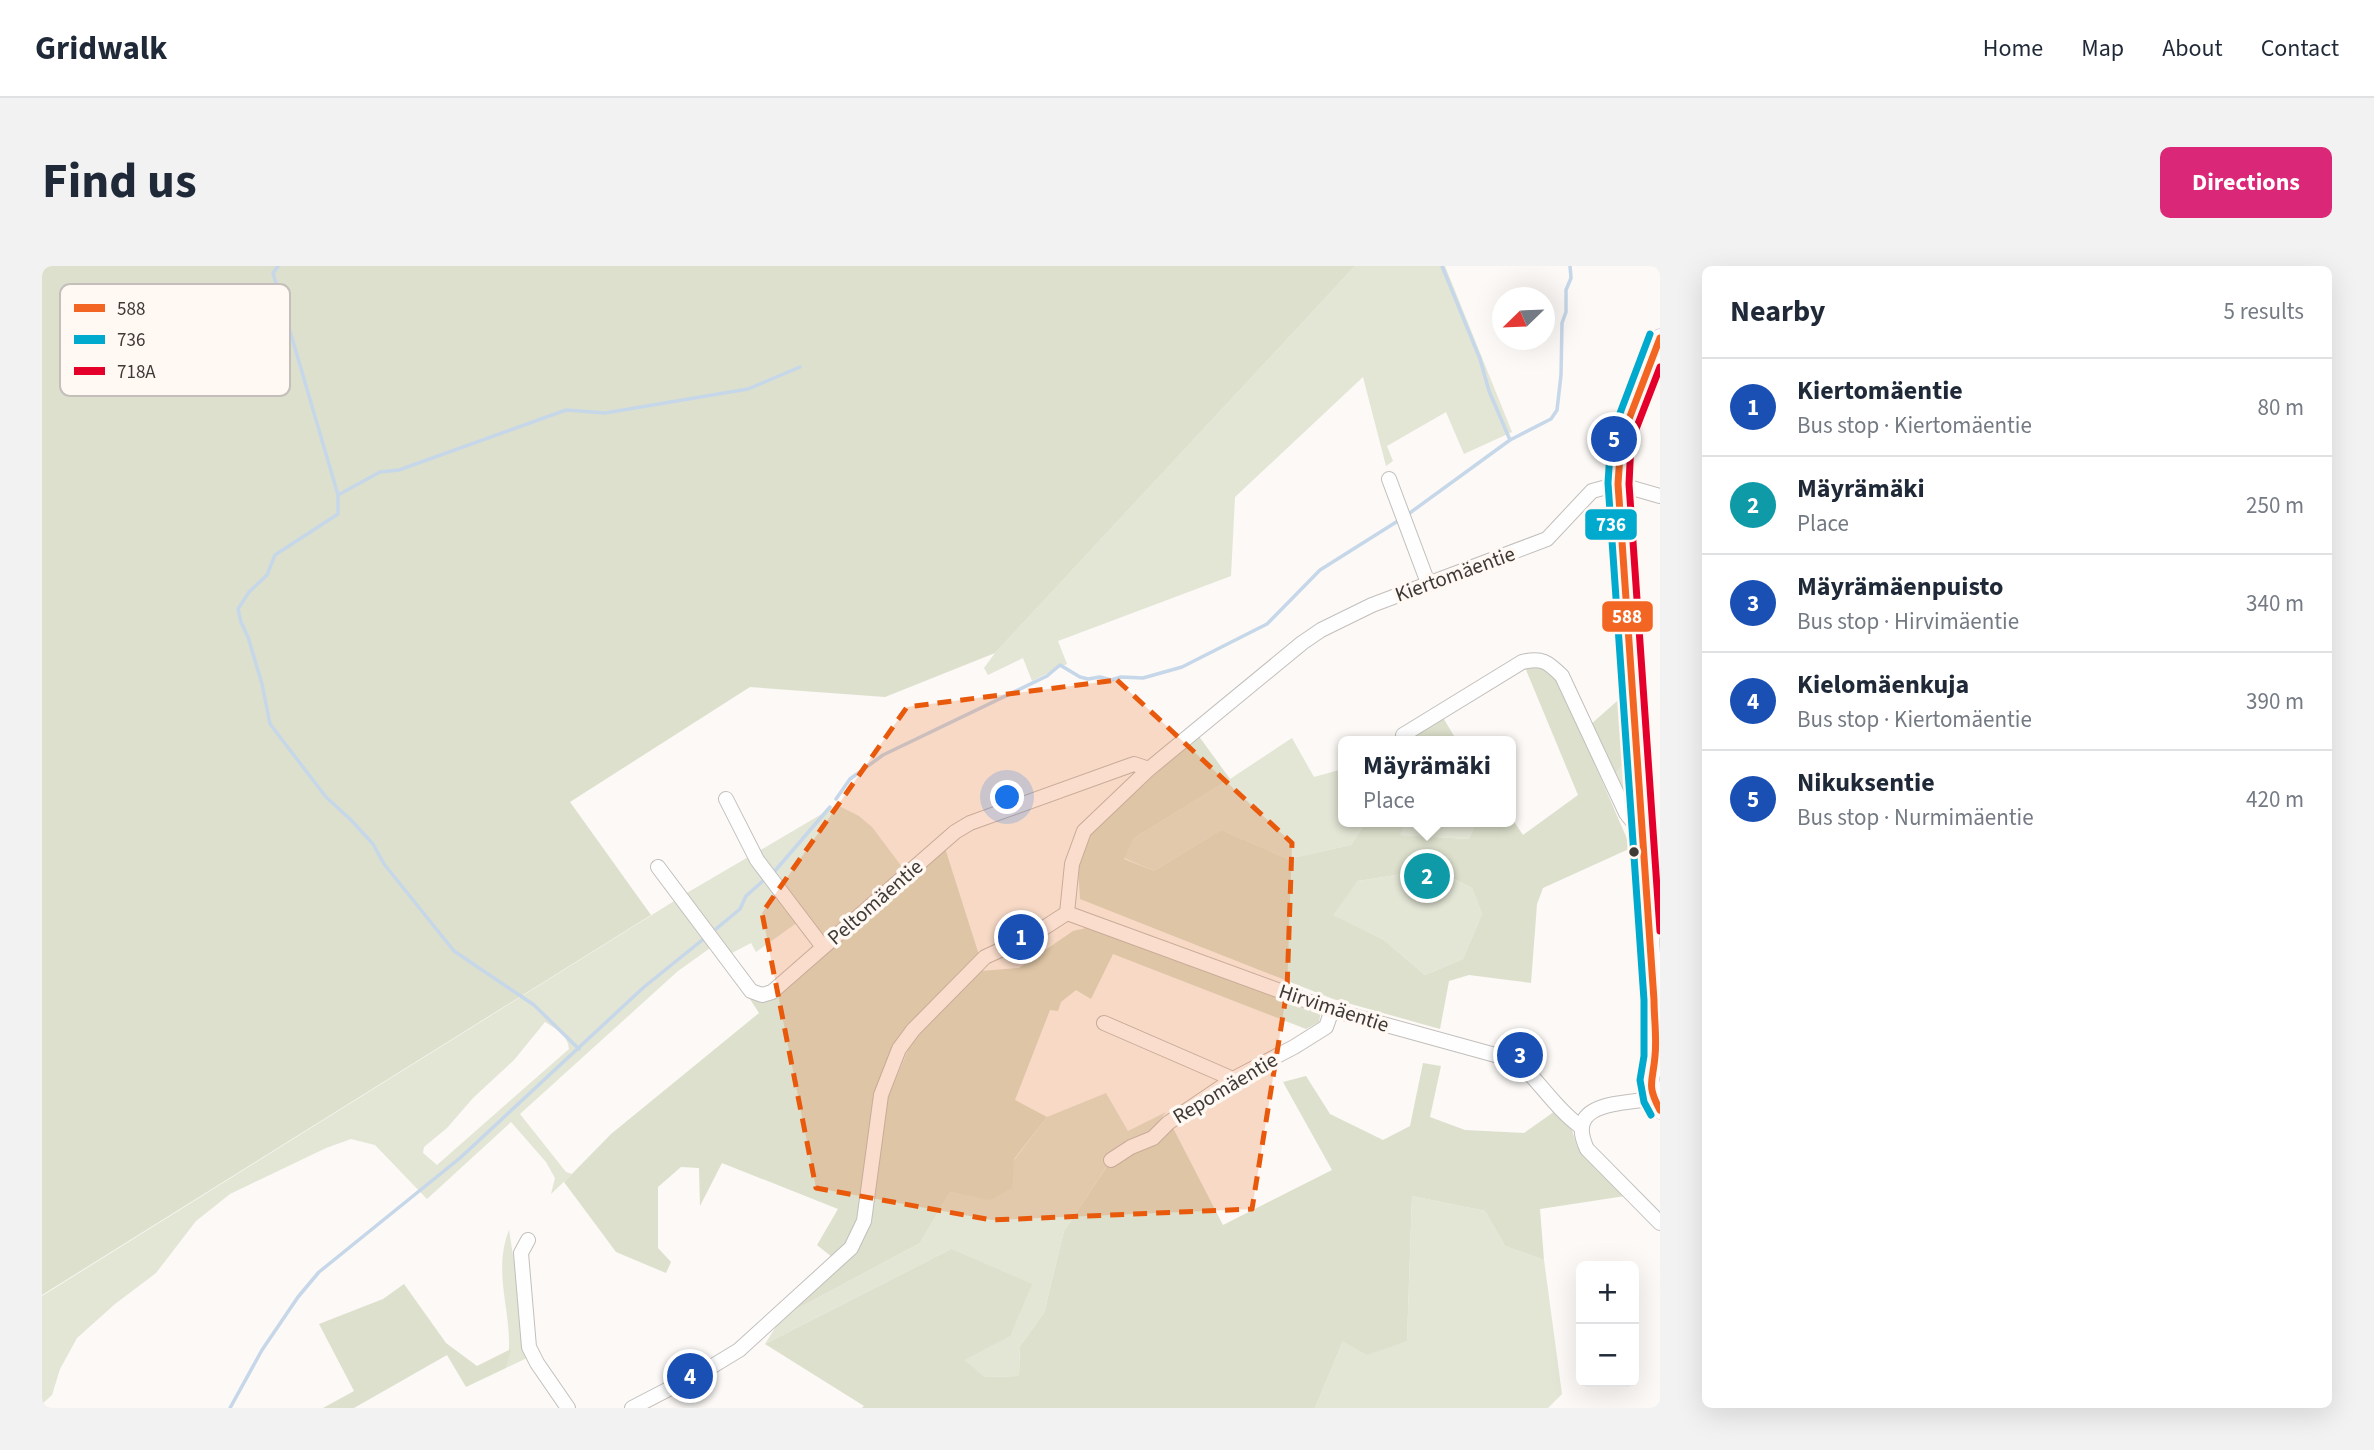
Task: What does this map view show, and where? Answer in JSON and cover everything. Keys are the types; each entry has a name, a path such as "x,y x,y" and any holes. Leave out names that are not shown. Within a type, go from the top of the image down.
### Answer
{"street":[{"path":"1660,338 1621,440 1618,484 1658,1061 1650,1071 1658,1102 1602,1107 1587,1115 1581,1127 1587,1149 1660,1223"},
{"path":"1389,480 1427,583"},
{"path":"1618,484 1660,496"},
{"name":"Kiertomäentie","path":"1067,913 1072,863 1084,831 1149,769 1302,643 1321,630 1372,605 1547,539 1592,491 1618,484"},
{"path":"1403,735 1522,662 1537,659 1549,662 1562,676 1626,813 1643,828"},
{"name":"Peltomäentie","path":"658,867 751,990 762,995 772,992 955,832 970,823 1134,764 1149,769"},
{"path":"726,799 757,860 823,947"},
{"path":"632,1408 739,1350 851,1248 864,1221 881,1096 899,1049 921,1022 985,957 1033,935 1067,913"},
{"name":"Hirvimäentie","path":"1067,913 1332,1010 1517,1061 1534,1076 1569,1118 1581,1127"},
{"name":"Repomäentie","path":"1111,1160 1130,1147 1153,1138 1168,1123 1233,1079 1326,1027 1332,1010"},
{"path":"1104,1023 1233,1079"},
{"path":"528,1240 521,1253 529,1347 568,1408"}],"highlighted area":[{"path":"1117,680 1292,843 1287,990 1252,1209 992,1220 816,1188 762,913 907,707"}],"green space":[{"path":"42,266 1355,266 995,653 885,697 750,687 570,802 651,915 42,1295"},
{"path":"1355,266 1445,266 1512,432 1464,454 1446,412 1387,446 1393,461 1386,466 1363,377 1235,497 1231,576 1058,641 1067,664 1032,681 1023,658 988,675 984,668 995,653"},
{"path":"1538,663 1558,679 1631,848 1543,888 1537,904 1531,983 1469,975 1449,981 1440,1029 1333,999 1080,899 1078,868 1092,832 1198,735 1230,779 1134,838 1124,859 1154,871 1221,830 1288,859 1351,845 1363,827 1404,827 1400,835 1469,839 1474,827 1516,827 1516,824 1523,835 1578,795 1524,665","holes":["1434,869 1472,888 1482,914 1463,959 1425,975 1384,940 1333,915 1358,881"]},
{"path":"1624,695 1630,755 1614,776 1590,725"},
{"path":"1442,716 1454,736 1412,736"},
{"path":"1292,738 1314,777 1338,770 1338,827 1363,827 1351,845 1288,859 1221,830 1154,871 1124,858 1134,838"},
{"path":"1630,755 1634,811 1631,814 1614,776"},
{"path":"837,805 859,816 872,827 905,871 823,940 759,851"},
{"path":"1403,827 1474,827 1469,839 1399,835"},
{"path":"944,845 979,955 895,1049 873,1098 860,1213 845,1249 832,1257 817,1245 838,1209 722,1163 700,1206 699,1168 681,1167 658,1187 658,1248 671,1262 666,1273 616,1252 564,1182 611,1134 759,1013 746,993 762,1000"},
{"path":"750,856 798,922 756,952 751,943 728,955 685,894"},
{"path":"1434,869 1472,888 1482,914 1463,959 1425,975 1384,940 1332,915 1358,881"},
{"path":"679,898 713,946 678,971 520,1114 566,1172 572,1174 551,1194 555,1178 546,1162 511,1122 427,1199 375,1145 351,1139 326,1148 230,1194 196,1221 156,1273 115,1304 77,1338 60,1369 52,1395 42,1404 42,1296","holes":["545,1022 564,1036 569,1049 437,1165 423,1153 424,1147 447,1128 473,1098 514,1060"]},
{"path":"1086,928 1321,1012 1319,1022 1306,1029 1113,954 1091,999 1076,990 1061,1002 1058,1011 1050,1010 1015,1100 1047,1117 1014,1159 1012,1188 990,1200 950,1192 920,1243 782,1317 855,1252 867,1232 888,1098 910,1045 939,1008 981,971 1019,968 1073,931"},
{"path":"1423,1063 1441,1066 1430,1117 1465,1130 1524,1133 1555,1111 1572,1130 1577,1146 1596,1169 1625,1196 1540,1209 1544,1260 1505,1246 1485,1211 1412,1196 1407,1341 1367,1355 1343,1341 1315,1408 862,1408 864,1406 765,1344 951,1249 1032,1284 1010,1336 964,1360 985,1377 1019,1376 1020,1346 1044,1313 1064,1231 1108,1165 1172,1126 1223,1225 1332,1170 1283,1082 1306,1076 1330,1114 1383,1140 1410,1126"},
{"path":"1106,1093 1128,1131 1166,1112 1150,1133 1111,1160 1064,1231 1044,1313 1020,1346 1019,1376 985,1377 963,1360 951,1249 765,1344 782,1317 920,1243 950,1192 989,1199 1014,1160 1047,1117"},
{"path":"1412,1196 1485,1211 1505,1246 1544,1260 1562,1394 1548,1408 1315,1408 1343,1341 1407,1341"},
{"path":"509,1230 529,1357 506,1368 509,1334 502,1265"},
{"path":"404,1284 446,1343 477,1366 511,1349 506,1368 466,1387 447,1355 354,1408 323,1408 354,1391 319,1324 383,1299"}],"waterway":[{"path":"276,284 273,273 278,266"},
{"path":"1442,266 1510,440"},
{"path":"1407,515 1510,440 1551,419 1557,410 1562,323 1566,312 1566,290 1571,278 1570,266"},
{"path":"290,331 338,495 338,514 275,555 267,575 249,592 238,609 262,684 270,724 326,797 373,844 384,864 454,951 534,1005 579,1049"},
{"path":"338,495 380,472 399,470 566,410 605,413 748,389 800,367"},
{"path":"836,799 850,779 883,755 1047,676 1060,665 1080,677 1111,680 1121,677 1143,678 1182,667 1267,624 1320,570 1401,519"},
{"path":"774,872 830,807"},
{"path":"716,929 740,909 746,896 764,880"},
{"path":"230,1408 262,1350 298,1297 319,1272 460,1158 644,987 706,937"}],"transit line":[{"name":"736","path":"1650,334 1611,437 1608,483 1644,1000 1644,1056 1640,1080 1644,1102 1651,1115"},
{"name":"588","path":"1660,338 1621,440 1618,484 1654,1000 1656,1049 1652,1088 1660,1110"},
{"name":"718A","path":"1660,367 1631,442 1629,484 1660,931"}],"place":[{"name":"Nikuksentie","path":"1614,439"},
{"name":"Mäyrämäki","path":"1427,876"},
{"name":"Kiertomäentie","path":"1021,937"},
{"name":"Mäyrämäenpuisto","path":"1520,1055"},
{"name":"Kielomäenkuja","path":"690,1376"}]}
